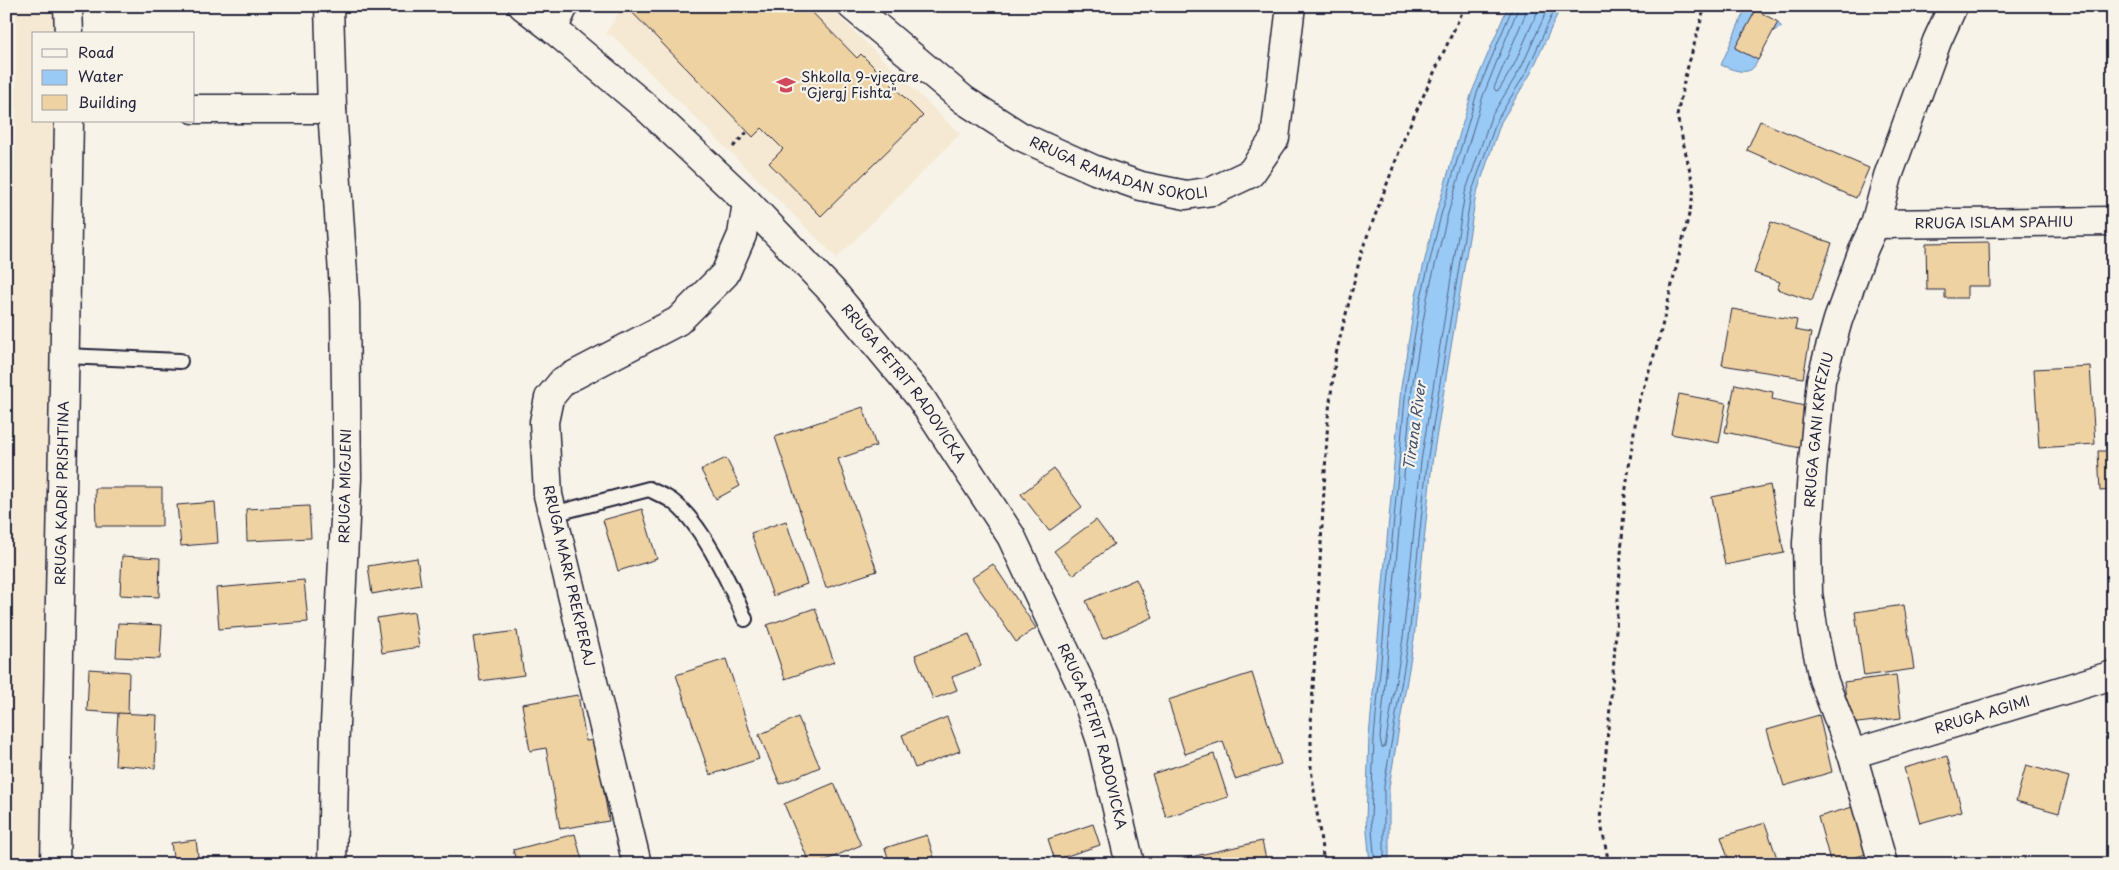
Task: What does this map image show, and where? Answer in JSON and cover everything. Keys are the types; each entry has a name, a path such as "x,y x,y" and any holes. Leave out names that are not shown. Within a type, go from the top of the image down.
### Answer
{"street":[{"path":"68,6 69,32"},
{"name":"RRUGA MIGJENI","path":"329,6 332,109 345,304 347,468 335,724 332,864"},
{"name":"RRUGA PETRIT RADOVICKA","path":"523,6 558,17 647,108 747,202 833,292 920,397 1011,536 1084,691 1101,741 1130,864"},
{"name":"RRUGA RAMADAN SOKOLI","path":"852,6 964,100 1020,136 1095,170 1141,186 1186,194 1213,191 1251,173 1275,138 1291,6"},
{"name":"RRUGA GANI KRYEZIU","path":"1883,864 1852,754 1823,679 1808,593 1807,543 1821,380 1838,320 1864,248 1875,224 1888,176 1937,41 1953,6"},
{"path":"195,109 332,109"},
{"name":"RRUGA KADRI PRISHTINA","path":"56,864 69,122"},
{"name":"RRUGA MARK PREKPERAJ","path":"637,864 548,495 544,422 549,398 563,381 678,321 724,274 742,234 747,202"},
{"name":"RRUGA ISLAM SPAHIU","path":"1875,224 2113,221"},
{"name":"RRUGA AGIMI","path":"1852,754 2113,675"}],"lane":[{"path":"65,356 180,361"},
{"path":"553,514 648,489 672,501 692,520 729,581 745,619"}],"path":[{"path":"1324,864 1311,768 1310,724 1328,418 1336,354 1362,250 1407,131 1465,6"},
{"path":"1609,864 1600,819 1612,694 1625,495 1638,404 1658,343 1694,188 1677,116 1685,77 1705,6"},
{"path":"729,151 748,131"}],"shaded area":[{"path":"16,6 56,6 55,32 32,32 32,122 55,122 52,490 42,864 6,864 6,441 16,112"},
{"name":"Shkolla 9-vjeçare \"Gjergj Fishta\"","path":"612,6 828,6 960,134 837,258 613,36 605,34 620,11"}],"water":[{"name":"Tirana River","path":"1508,6 1561,6 1531,73 1501,122 1476,195 1432,463 1414,639 1389,787 1389,864 1370,864 1366,820 1369,737 1401,387 1416,296 1436,214 1472,92"},
{"path":"1749,9 1777,22 1782,27 1770,34 1751,70 1735,70 1721,65 1744,12"}],"building":[{"name":"Shkolla 9-vjeçare \"Gjergj Fishta\"","path":"626,6 806,6 857,58 861,54 923,116 821,216 769,163 783,149 762,128 753,137"},
{"path":"1756,10 1778,22 1758,60 1735,48"},
{"path":"2113,41 2113,83 2108,42"},
{"path":"1760,121 1869,168 1856,198 1747,150"},
{"path":"1771,222 1832,243 1812,301 1777,289 1780,282 1754,273"},
{"path":"2108,229 2113,229 2113,264 2110,265"},
{"path":"1989,242 1990,286 1967,286 1967,298 1945,298 1945,290 1927,290 1926,243"},
{"path":"1732,309 1797,320 1795,330 1811,333 1803,378 1722,365"},
{"path":"2090,366 2095,444 2039,448 2034,369"},
{"path":"1735,384 1773,392 1772,399 1809,407 1800,448 1725,432"},
{"path":"1679,394 1726,403 1719,443 1671,434"},
{"path":"863,407 876,446 838,459 877,571 826,588 775,437"},
{"path":"2098,451 2113,451 2113,490 2100,491"},
{"path":"726,458 740,486 716,499 701,470"},
{"path":"1054,469 1082,507 1049,531 1021,494"},
{"path":"1770,485 1784,553 1725,565 1712,497"},
{"path":"95,488 162,488 162,526 96,526"},
{"path":"215,502 218,543 181,546 177,505"},
{"path":"309,506 311,538 247,541 246,509"},
{"path":"642,509 657,559 618,571 603,520"},
{"path":"1096,520 1114,544 1073,575 1054,551"},
{"path":"786,521 807,584 773,596 751,533"},
{"path":"122,556 160,558 159,597 120,595"},
{"path":"417,558 421,585 372,594 368,566"},
{"path":"993,564 1036,628 1016,642 972,578"},
{"path":"1136,579 1153,617 1103,639 1086,601"},
{"path":"304,580 308,622 219,629 216,588"},
{"path":"1904,605 1914,669 1864,676 1855,612"},
{"path":"815,608 834,662 785,679 767,625"},
{"path":"414,612 419,647 382,653 377,618"},
{"path":"118,623 162,625 160,659 116,657"},
{"path":"517,631 524,675 480,681 473,637"},
{"path":"969,634 981,666 952,677 957,690 933,699 915,655"},
{"path":"726,659 759,759 710,775 676,675"},
{"path":"89,669 129,672 128,714 87,711"},
{"path":"1252,673 1281,764 1235,779 1223,741 1185,754 1168,700"},
{"path":"1896,675 1901,718 1849,724 1844,682"},
{"path":"578,695 586,741 595,740 609,821 560,829 546,748 530,751 522,704"},
{"path":"118,713 157,715 155,768 115,765"},
{"path":"1819,715 1832,772 1784,786 1767,730"},
{"path":"798,717 820,767 780,784 759,735"},
{"path":"947,717 960,751 915,768 902,735"},
{"path":"1214,754 1228,797 1166,817 1152,774"},
{"path":"1947,756 1962,811 1920,823 1904,768"},
{"path":"2026,765 2069,777 2059,813 2016,801"},
{"path":"834,783 861,845 817,864 810,864 784,804"},
{"path":"1856,806 1870,853 1831,864 1818,817"},
{"path":"1765,823 1779,864 1730,864 1721,837"},
{"path":"1093,824 1100,845 1055,860 1048,839"},
{"path":"575,834 583,864 517,864 513,850"},
{"path":"927,835 936,864 890,864 885,848"},
{"path":"196,840 199,864 174,864 171,843"},
{"path":"1262,841 1267,864 1164,864 1164,863"}],"place":[{"name":"Shkolla 9-vjeçare \"Gjergj Fishta\"","path":"786,85"}]}
